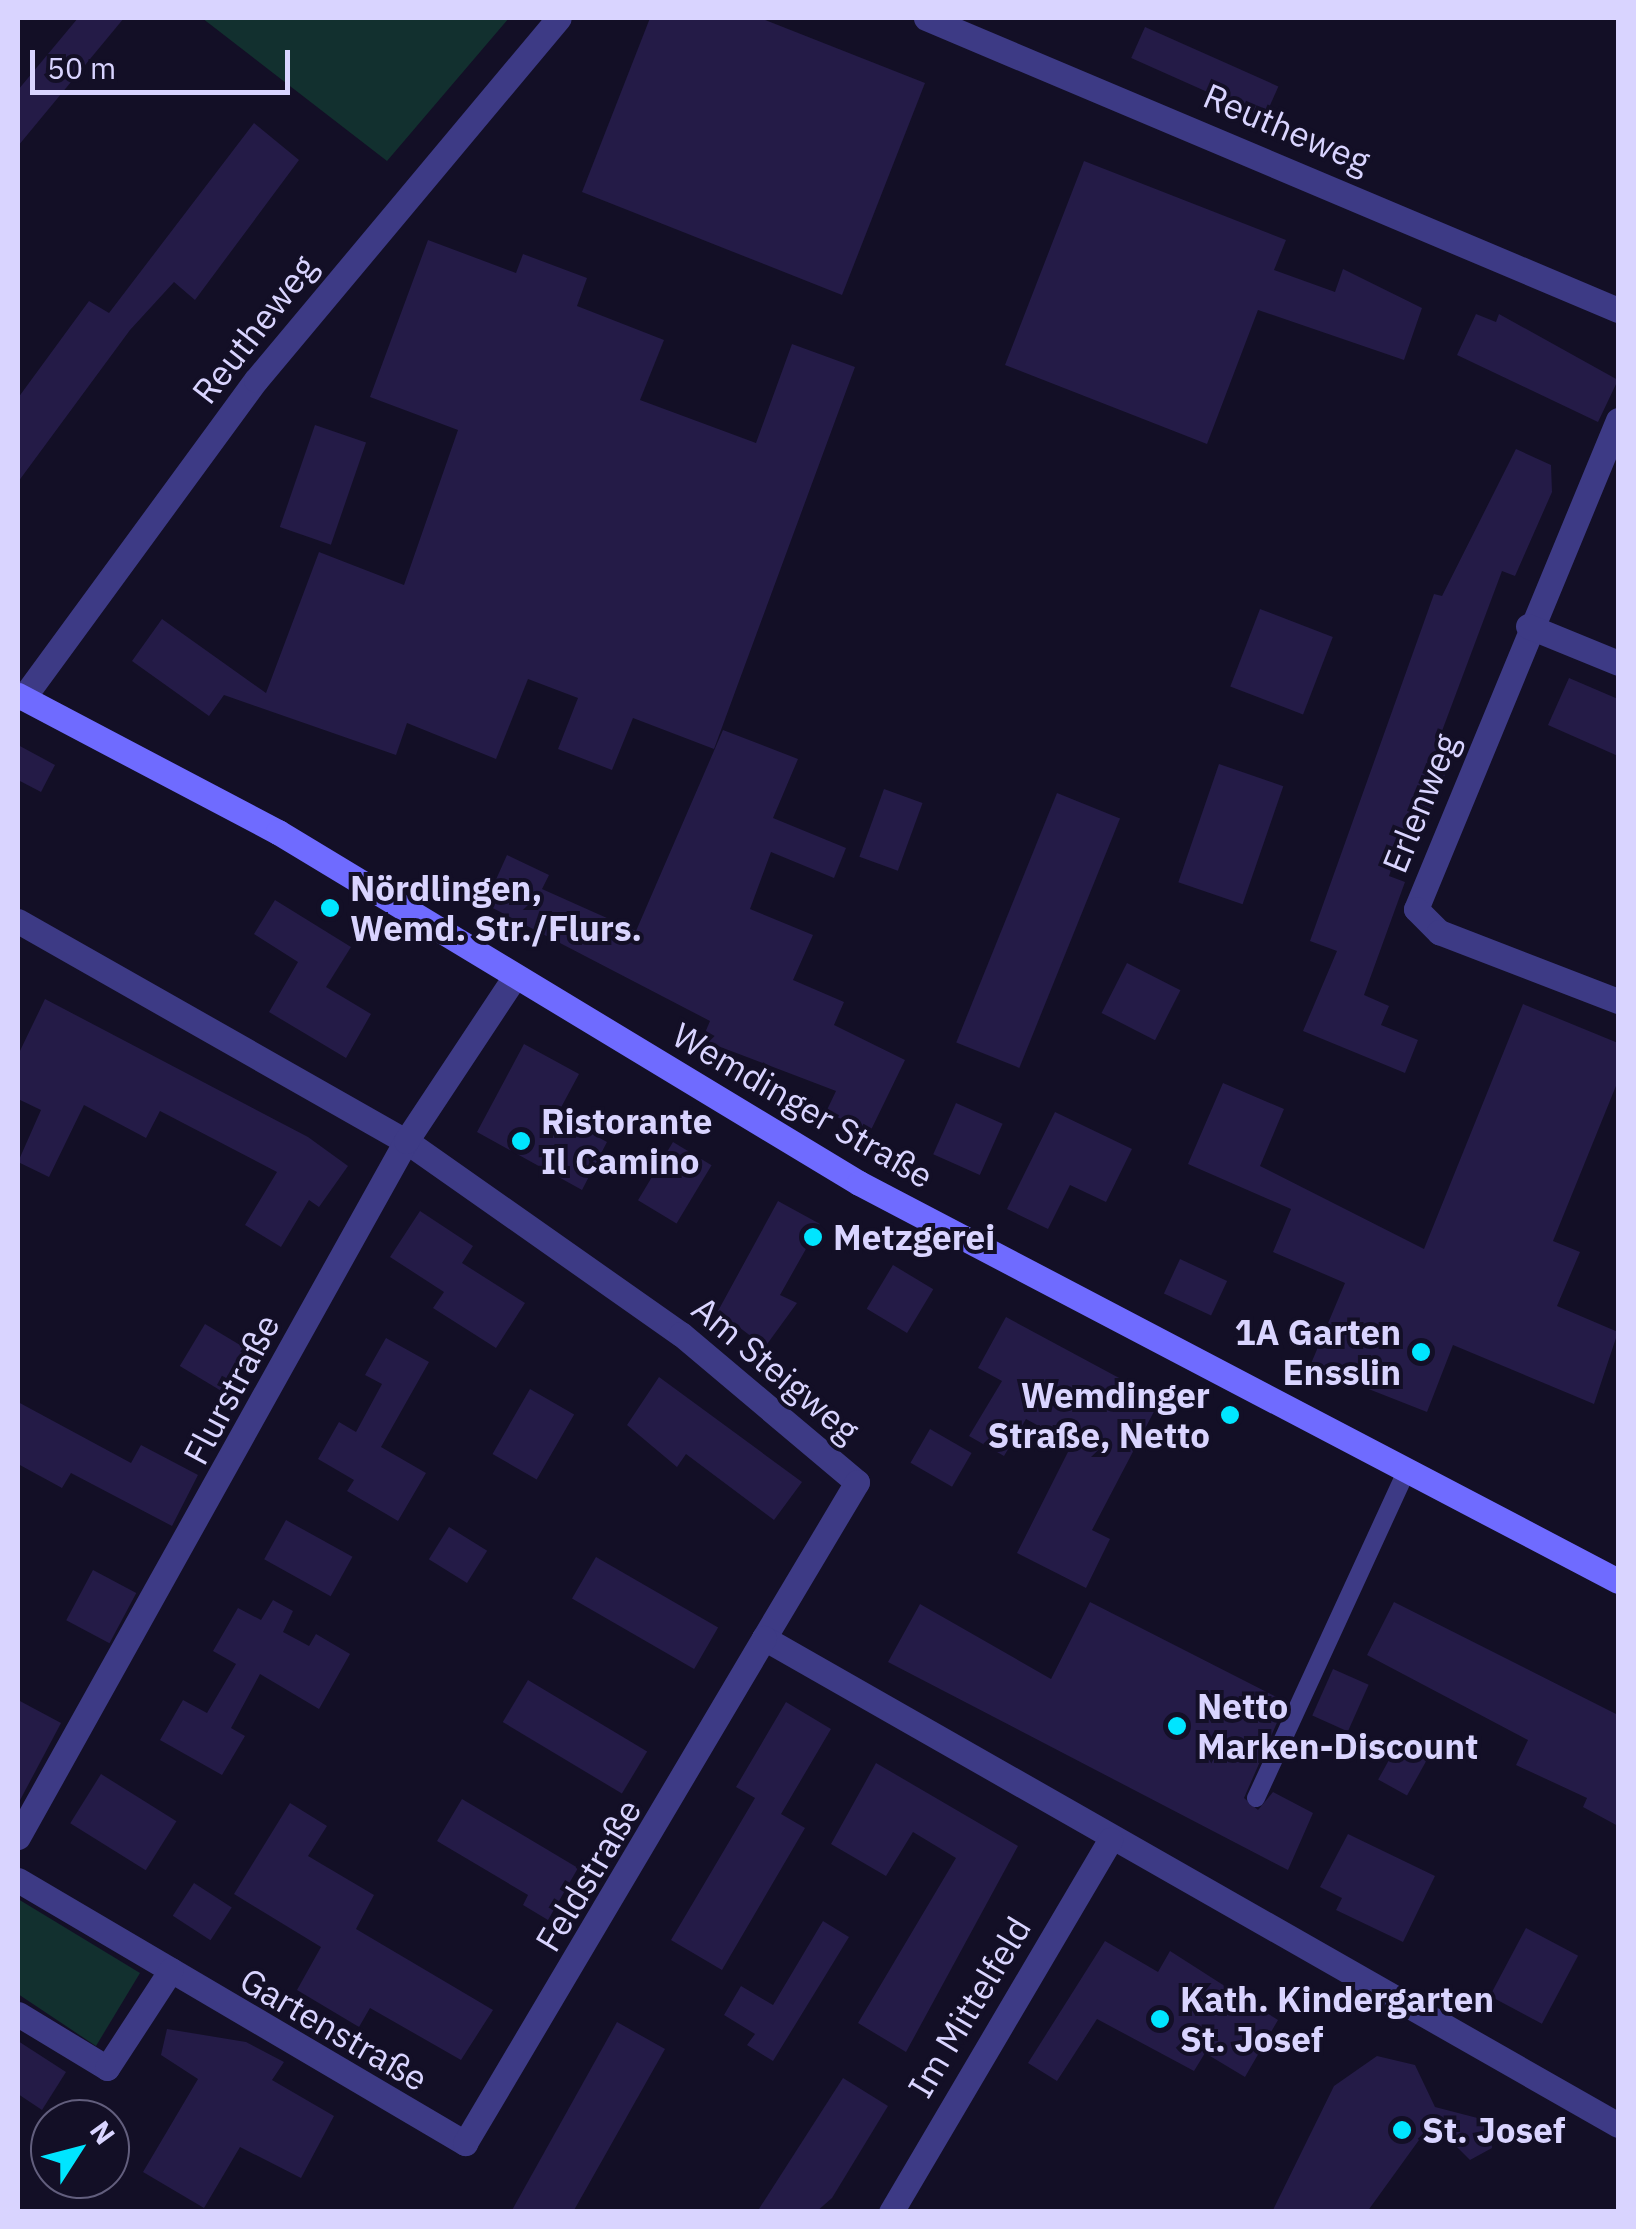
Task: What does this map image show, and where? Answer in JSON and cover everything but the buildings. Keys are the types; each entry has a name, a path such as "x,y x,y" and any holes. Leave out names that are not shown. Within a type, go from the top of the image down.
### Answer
{"main road":[{"name":"Wemdinger Straße","path":"20,697 278,832 859,1183 1618,1581"}],"street":[{"name":"Reutheweg","path":"20,697 268,365 559,18"},
{"name":"Reutheweg","path":"926,18 1618,310"},
{"name":"Erlenweg","path":"1618,420 1528,626 1416,909 1439,932 1618,1001"},
{"path":"1528,626 1618,663"},
{"name":"Am Steigweg","path":"18,922 406,1141 680,1334 856,1482 764,1638"},
{"name":"Flurstraße","path":"18,1837 406,1141 514,978"},
{"path":"764,1638 1110,1840 1618,2125"},
{"name":"Feldstraße","path":"465,2143 764,1638"},
{"name":"Im Mittelfeld","path":"892,2212 1110,1840"},
{"name":"Gartenstraße","path":"18,1880 465,2143"},
{"path":"18,2014 107,2068 171,1970"}],"lane":[{"path":"1256,1798 1407,1470"}],"green space":[{"path":"202,18 509,18 387,161"},
{"path":"18,1899 140,1973 96,2046 18,1994"}],"place":[{"name":"Nördlingen, Wemd. Str./Flurs.","path":"330,908"},
{"name":"Ristorante Il Camino","path":"521,1141"},
{"name":"Metzgerei","path":"813,1237"},
{"name":"1A Garten Ensslin","path":"1421,1352"},
{"name":"Wemdinger Straße, Netto","path":"1230,1415"},
{"name":"Netto Marken-Discount","path":"1177,1726"},
{"name":"Kath. Kindergarten St. Josef","path":"1160,2019"},
{"name":"St. Josef","path":"1402,2130"}]}
